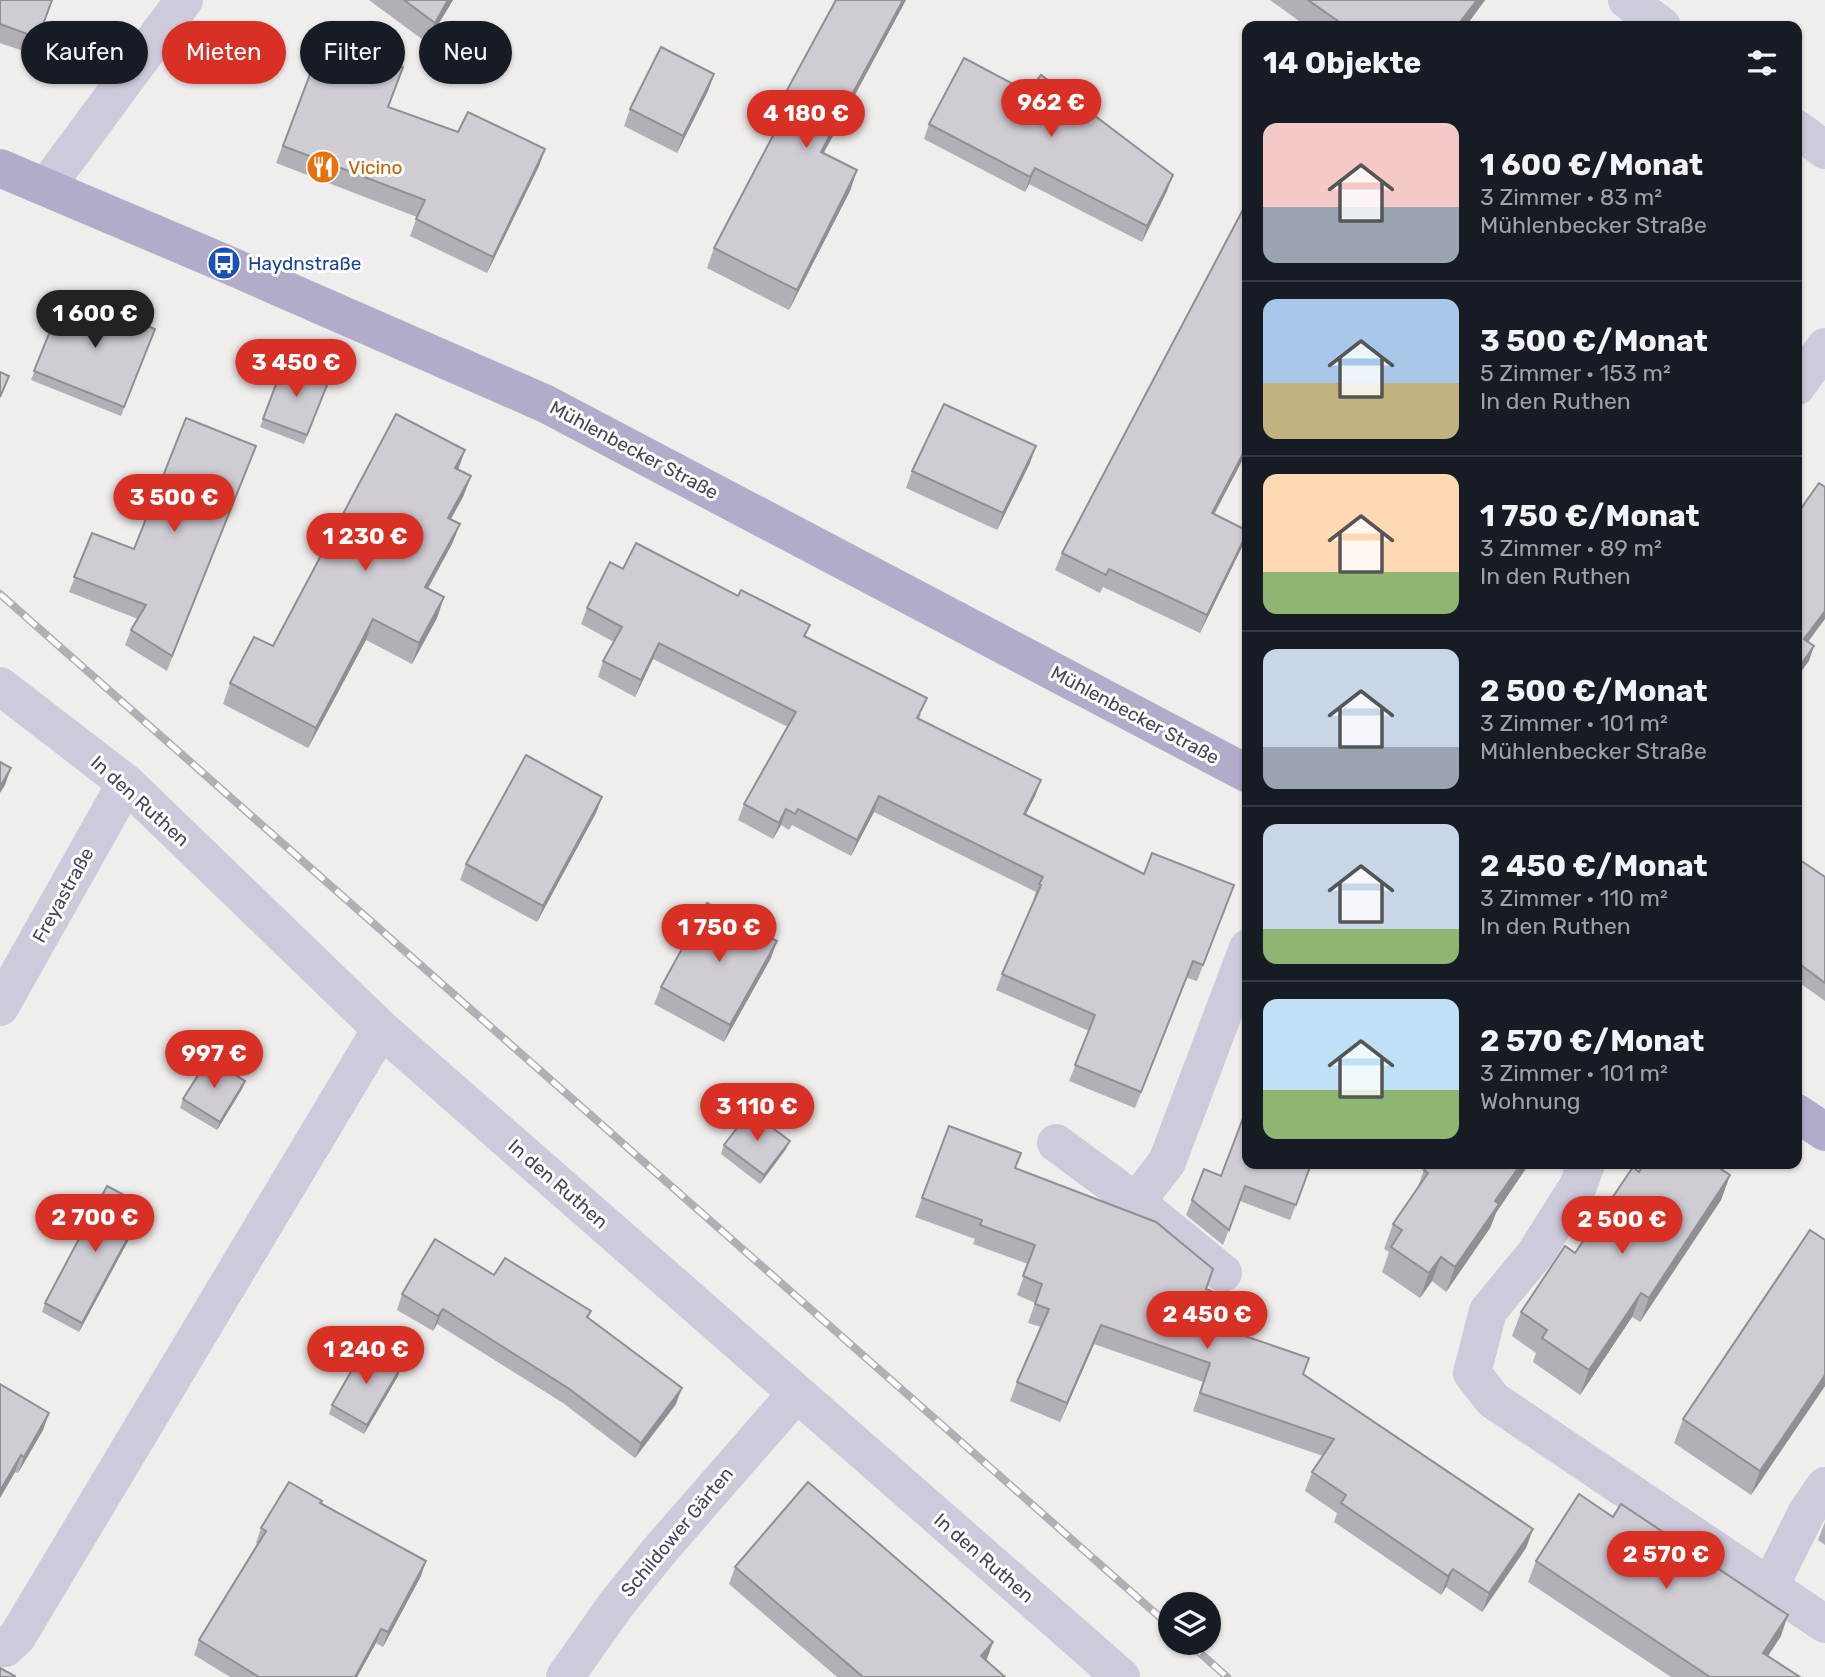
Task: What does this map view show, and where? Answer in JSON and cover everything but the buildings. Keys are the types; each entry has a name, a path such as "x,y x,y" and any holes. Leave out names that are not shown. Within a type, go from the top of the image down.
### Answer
{"main road":[{"name":"Mühlenbecker Straße","path":"0,168 546,404 1242,771"},
{"path":"1802,1116 1825,1132"}],"street":[{"path":"46,187 184,0"},
{"path":"1627,0 1655,21"},
{"path":"1802,133 1825,150"},
{"path":"1802,379 1825,347"},
{"name":"In den Ruthen","path":"0,686 125,783 382,1029 1121,1677"},
{"name":"Freyastraße","path":"0,1007 125,783"},
{"path":"1136,1202 1167,1162 1242,964"},
{"path":"0,1648 5,1648 17,1637 382,1029"},
{"path":"1056,1143 1136,1202 1223,1273"},
{"path":"1584,1169 1578,1186 1535,1254 1488,1311 1472,1373 1493,1400 1825,1624"},
{"name":"Schildower Gärten","path":"565,1677 615,1606 653,1559 796,1394"},
{"path":"1769,1588 1807,1512 1825,1486"}],"railway":[{"path":"0,594 1158,1616"},
{"path":"1202,1655 1227,1677"}],"place":[{"name":"Vicino","path":"323,167"},
{"name":"Haydnstraße","path":"224,263"}]}
